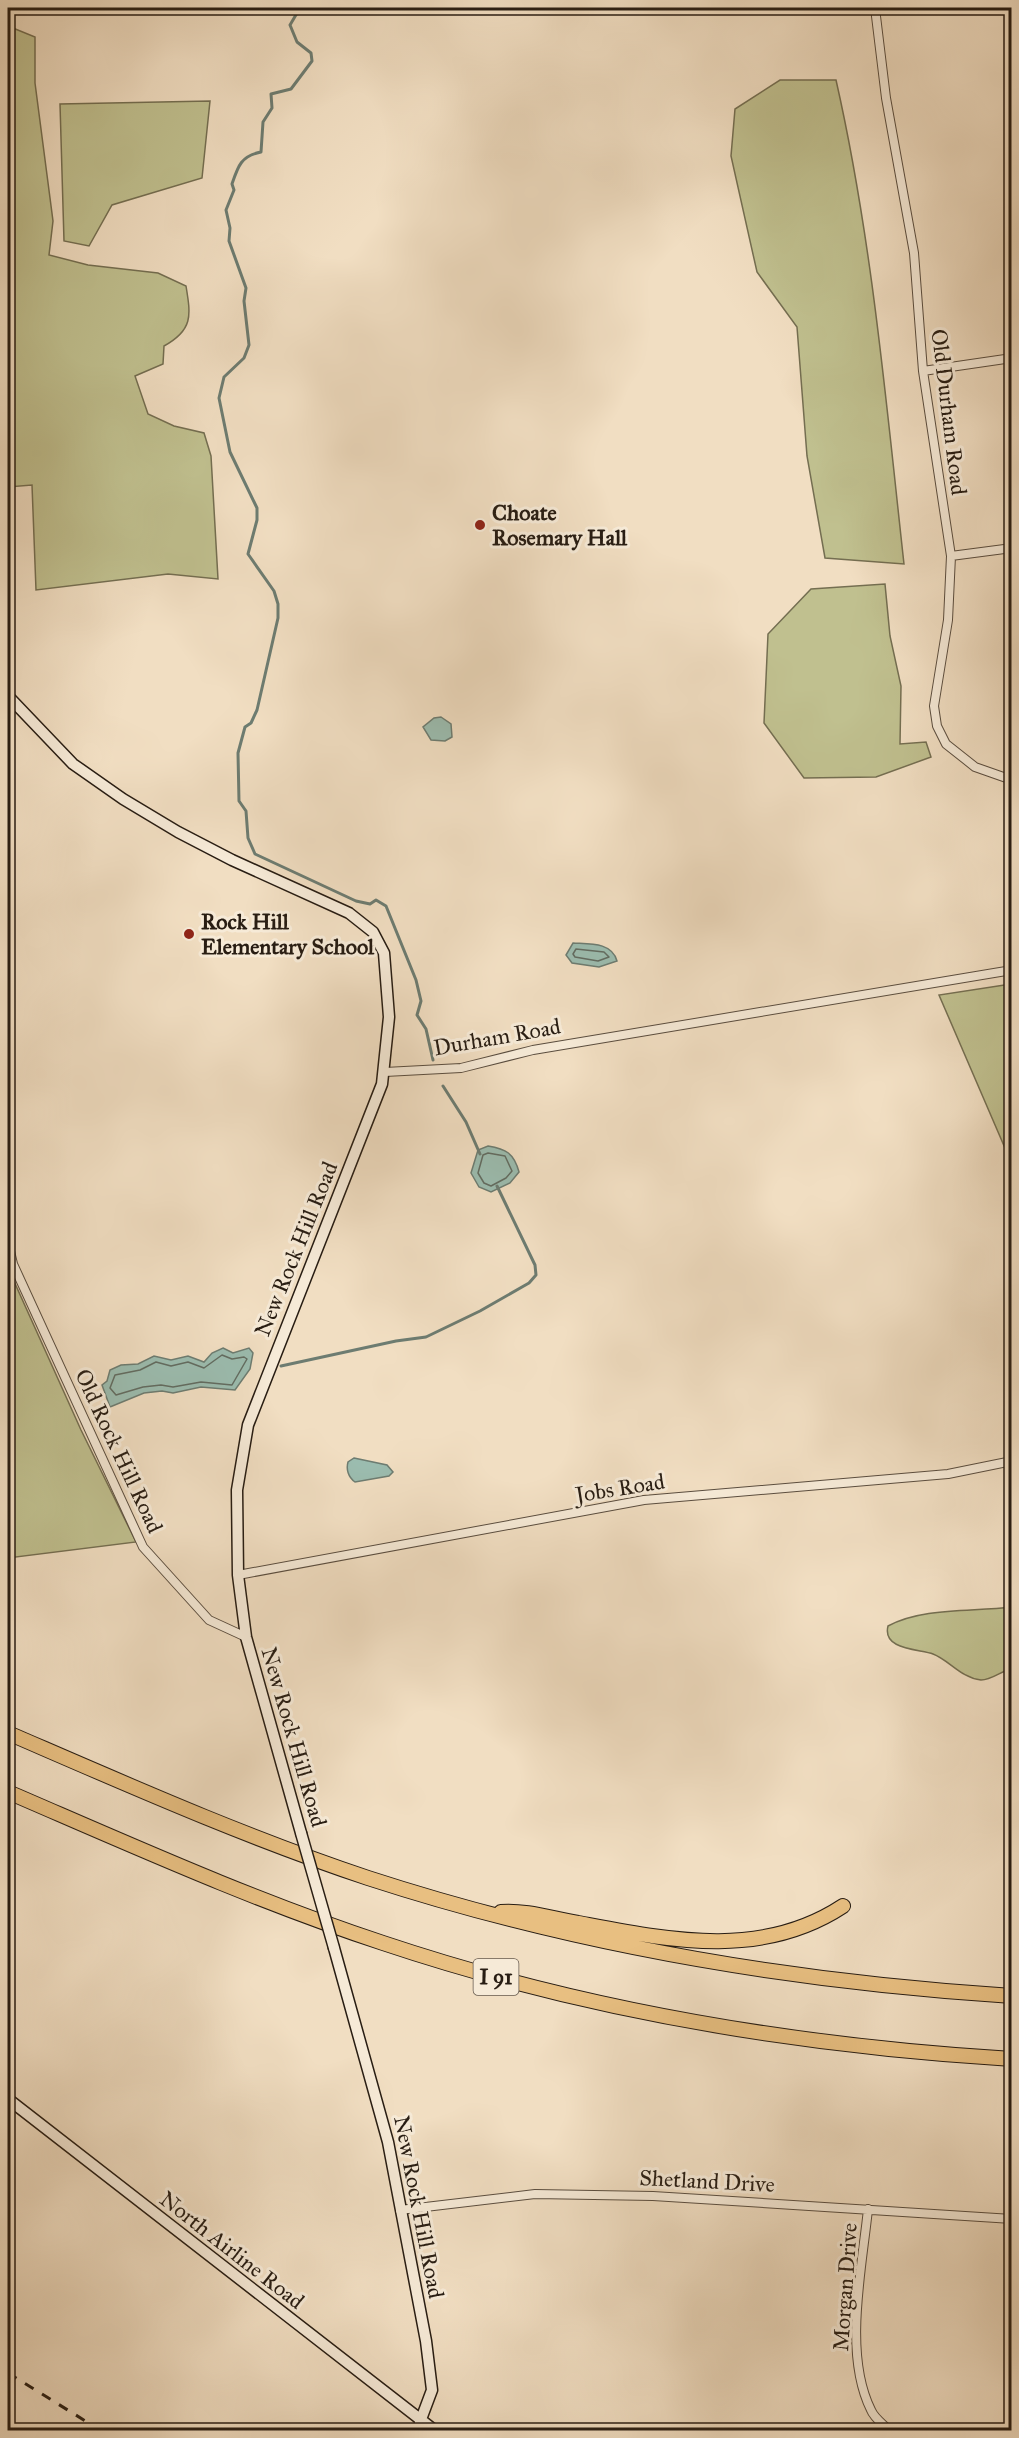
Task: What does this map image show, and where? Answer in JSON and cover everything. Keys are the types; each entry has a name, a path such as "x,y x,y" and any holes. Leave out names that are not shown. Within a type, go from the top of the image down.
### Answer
{"highway":[{"path":"8,1733 272,1844 366,1877 488,1913 622,1946 740,1968 878,1986 1011,1996"},
{"name":"I 91","path":"8,1792 214,1881 306,1916 422,1956 524,1984 632,2010 735,2029 903,2051 1011,2059"},
{"path":"488,1913 523,1912 608,1929 717,1943 785,1934 812,1924 843,1905"}],"main road":[{"path":"8,696 73,764 123,799 178,832 232,860 349,913 373,932 384,953 387,980 389,1017 385,1072"},
{"name":"New Rock Hill Road","path":"385,1072 248,1425 237,1490 238,1575 246,1637 380,2112 430,2368 431,2397 420,2422"},
{"name":"North Airline Road","path":"8,2099 420,2422 434,2430"}],"street":[{"name":"Old Durham Road","path":"875,8 886,98 914,252 923,371 951,556 948,620 934,706 938,726 946,744 975,767 1011,780"},
{"path":"923,371 1011,358"},
{"path":"951,556 1011,548"},
{"name":"Durham Road","path":"385,1072 461,1068 533,1050 1011,970"},
{"name":"Old Rock Hill Road","path":"8,1243 13,1264 143,1547 209,1620 246,1637"},
{"name":"Jobs Road","path":"238,1575 644,1500 948,1473 1011,1461"},
{"name":"Shetland Drive","path":"400,2210 536,2194 653,2196 1011,2219"},
{"name":"Morgan Drive","path":"868,2209 856,2334 858,2371 871,2412 889,2430"}],"green space":[{"path":"8,26 35,37 35,83 53,221 49,255 88,265 158,273 186,286 189,314 185,328 164,346 163,364 135,376 148,414 174,426 204,433 211,456 218,579 168,574 36,590 32,485 8,487"},
{"path":"780,80 836,80 849,140 869,260 904,564 825,558 807,456 797,327 757,272 731,156 735,109"},
{"path":"210,101 202,178 112,205 89,246 64,241 60,104"},
{"path":"885,584 890,636 901,686 900,744 926,742 931,757 876,777 804,778 764,723 768,634 811,589"},
{"path":"1012,984 1011,1162 939,995"},
{"path":"8,1268 81,1430 136,1542 8,1558"},
{"path":"1011,1607 1011,1669 985,1680 967,1676 933,1654 896,1644 888,1634 888,1626 916,1616 948,1611"}],"water":[{"path":"441,717 451,724 452,737 445,741 431,740 423,727 434,718"},
{"path":"573,943 605,947 610,950 617,961 599,967 572,963 566,955"},
{"path":"488,1146 500,1149 512,1156 519,1172 510,1183 491,1192 479,1187 471,1173 478,1150"},
{"path":"223,1348 233,1353 249,1348 253,1353 250,1369 235,1390 201,1387 173,1393 162,1391 144,1393 110,1407 102,1385 107,1381 110,1370 121,1365 138,1364 154,1356 171,1360 188,1356 204,1362 212,1353"},
{"path":"354,1458 387,1465 393,1472 389,1476 355,1482 349,1475 347,1467 348,1462"}],"waterway":[{"path":"300,8 290,25 297,42 311,53 312,61 291,89 271,94 272,108 263,122 261,152 249,156 241,163 232,184 234,190 226,210 230,228 229,241 246,288 244,301 249,345 244,358 224,377 219,398 230,452 257,508 257,520 248,554 274,591 278,604 278,618 257,710 251,723 245,727 238,753 239,801 246,811 248,838 255,854 356,901 370,904 376,900 386,906 416,980 421,1001 417,1015 426,1029 433,1060"},
{"path":"443,1086 466,1122 480,1154"},
{"path":"281,1366 396,1341 426,1337 480,1311 529,1283 536,1275 535,1265 497,1186"}],"railway":[{"path":"8,2373 100,2430"}],"place":[{"name":"Choate Rosemary Hall","path":"480,525"},
{"name":"Rock Hill Elementary School","path":"189,934"}]}
